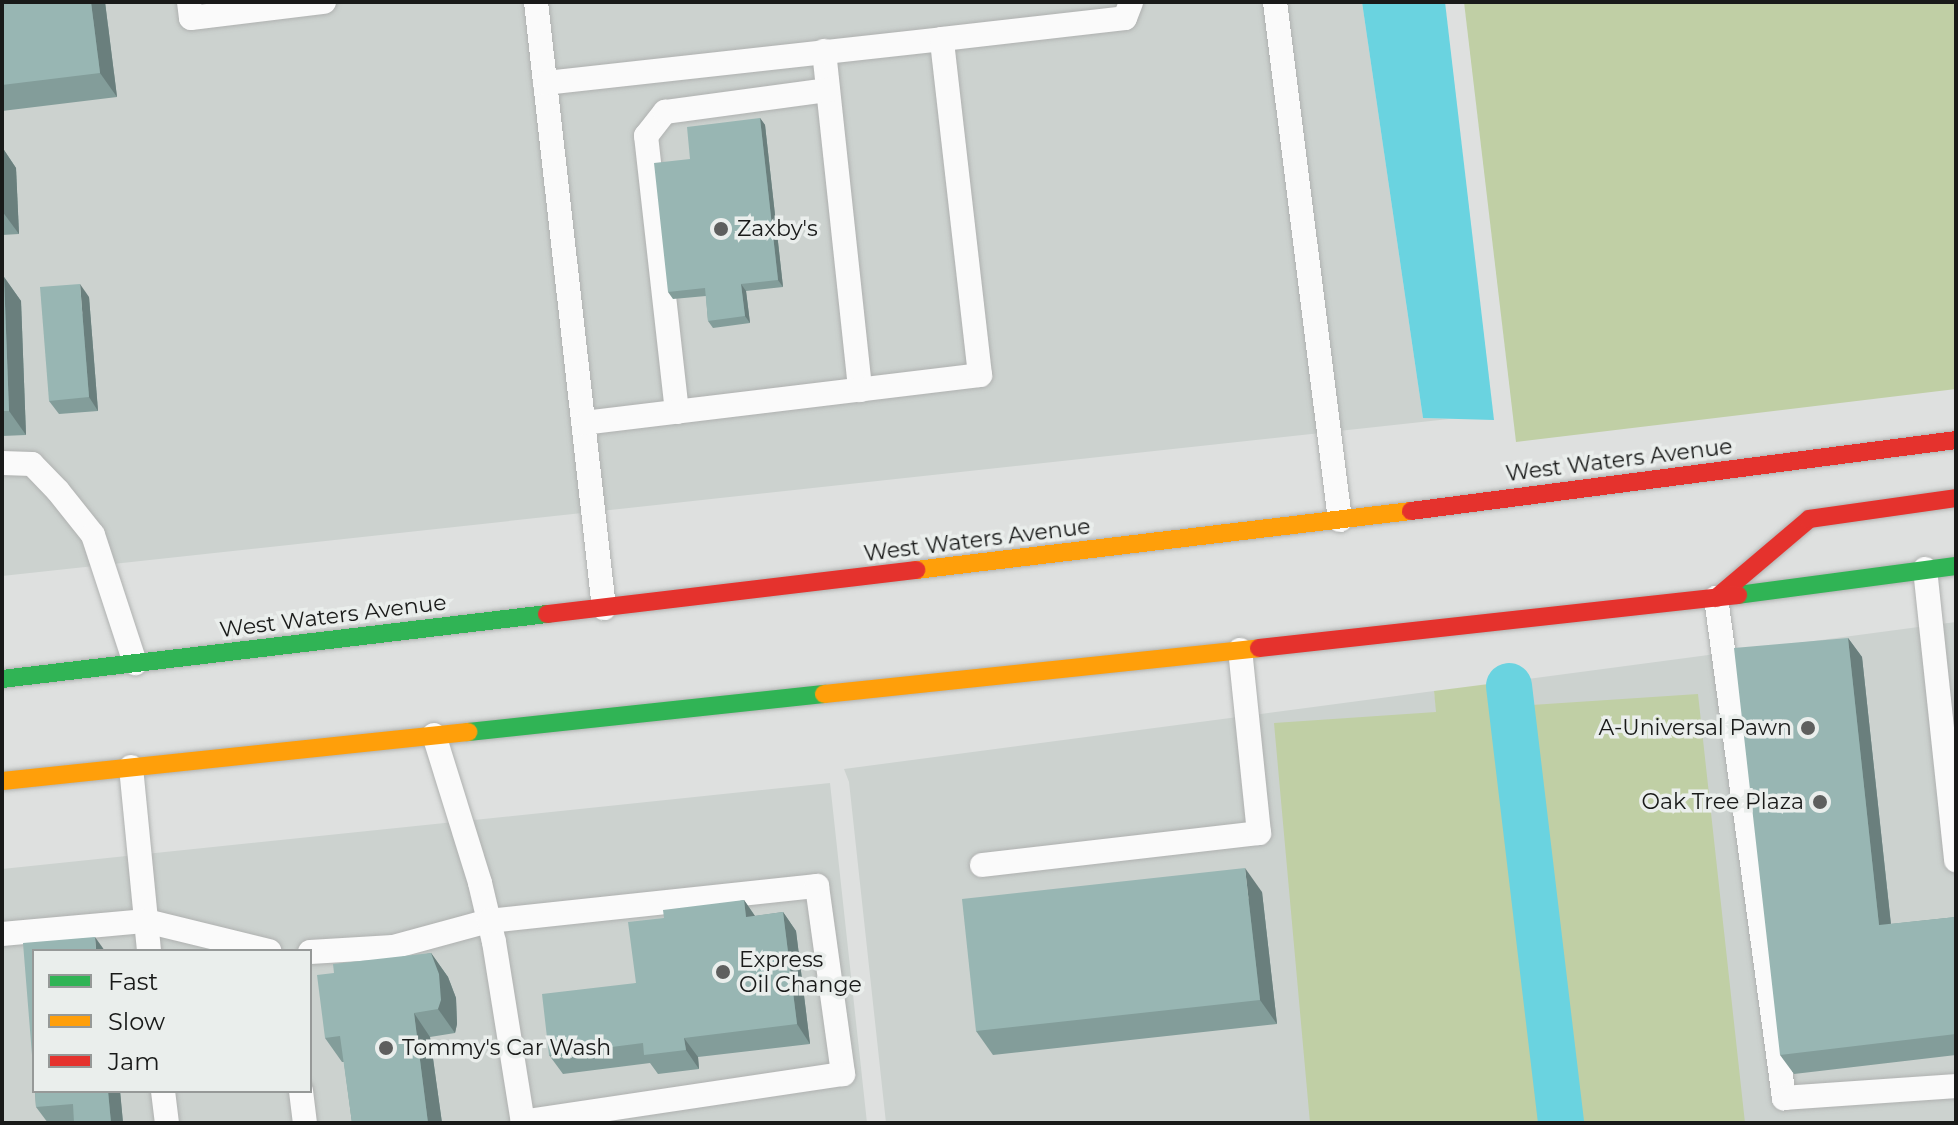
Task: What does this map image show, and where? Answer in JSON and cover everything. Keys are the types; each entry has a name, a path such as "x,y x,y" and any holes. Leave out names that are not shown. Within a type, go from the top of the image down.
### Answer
{"main road":[{"name":"West Waters Avenue","path":"2,679 1340,520 1956,440"},
{"path":"1716,598 1809,519 1956,498"},
{"path":"2,781 1716,598 1956,566"}],"lane":[{"path":"189,2 191,18 324,2"},
{"path":"536,2 604,608"},
{"path":"545,83 1125,18 1131,2"},
{"path":"1275,2 1340,520"},
{"path":"584,423 980,375 942,39"},
{"path":"824,51 860,390"},
{"path":"677,412 646,136 665,112 828,90"},
{"path":"2,463 32,464 93,535 135,663"},
{"path":"1925,569 1944,656 1956,860"},
{"path":"1716,598 1784,1098 1956,1086"},
{"path":"982,865 1259,833 1240,650"},
{"path":"312,952 393,947 489,921 817,886 843,1074 523,1122 489,921 434,735"},
{"path":"131,767 149,949"},
{"path":"2,934 146,921 261,949"},
{"path":"163,1093 167,1123"},
{"path":"301,1093 305,1123"}],"shaded area":[{"path":"2,2 1362,2 1423,418 1449,419 2,576"},
{"path":"1956,622 1956,1123 1554,1123 1512,681"},
{"path":"1434,691 1479,1024 1379,1123 886,1123 849,782 844,769"},
{"path":"830,783 867,1123 2,1123 2,869"}],"green space":[{"path":"1464,2 1956,2 1956,389 1516,442"},
{"path":"1512,681 1515,706 1698,694 1745,1123 1310,1123 1274,723 1436,712 1434,691"}],"water":[{"path":"1362,2 1445,2 1494,420 1423,418"}],"building":[{"path":"2,2 91,2 100,73 2,85"},
{"name":"Zaxby's","path":"760,118 778,280 741,284 745,316 708,321 705,288 668,292 654,163 690,159 687,127"},
{"path":"4,277 9,411 2,411"},
{"path":"80,284 89,397 49,401 40,287"},
{"name":"Oak Tree Plaza","path":"1848,638 1879,925 1956,917 1956,1034 1780,1055 1734,648"},
{"path":"1245,868 1260,1000 976,1031 962,899"},
{"name":"Express Oil Change","path":"744,900 746,917 783,912 797,1024 684,1038 686,1050 644,1055 643,1043 549,1055 542,994 636,983 628,922 664,918 663,910"},
{"path":"95,937 96,949 32,949 32,1055 23,943"},
{"name":"Tommy's Car Wash","path":"431,953 439,974 441,1000 438,1009 414,1013 428,1123 352,1123 340,1036 325,1038 317,975 334,973 333,964"},
{"path":"35,1093 108,1093 111,1123 74,1123 73,1104 36,1107"}],"waterway":[{"path":"1509,686 1561,1123"}],"traffic: fast":[{"path":"1738,595 1956,566"},
{"path":"2,679 547,614"},
{"path":"468,732 824,694"}],"traffic: slow":[{"path":"916,570 1411,511"},
{"path":"824,694 1259,648"},
{"path":"2,781 468,732"}],"traffic: jam":[{"path":"1411,511 1956,440"},
{"path":"1716,598 1809,519 1956,498"},
{"path":"547,614 916,570"},
{"path":"1259,648 1738,595"}],"place":[{"name":"Zaxby's","path":"721,229"},
{"name":"A-Universal Pawn","path":"1808,728"},
{"name":"Oak Tree Plaza","path":"1820,802"},
{"name":"Express Oil Change","path":"723,972"},
{"name":"Tommy's Car Wash","path":"386,1048"}]}
